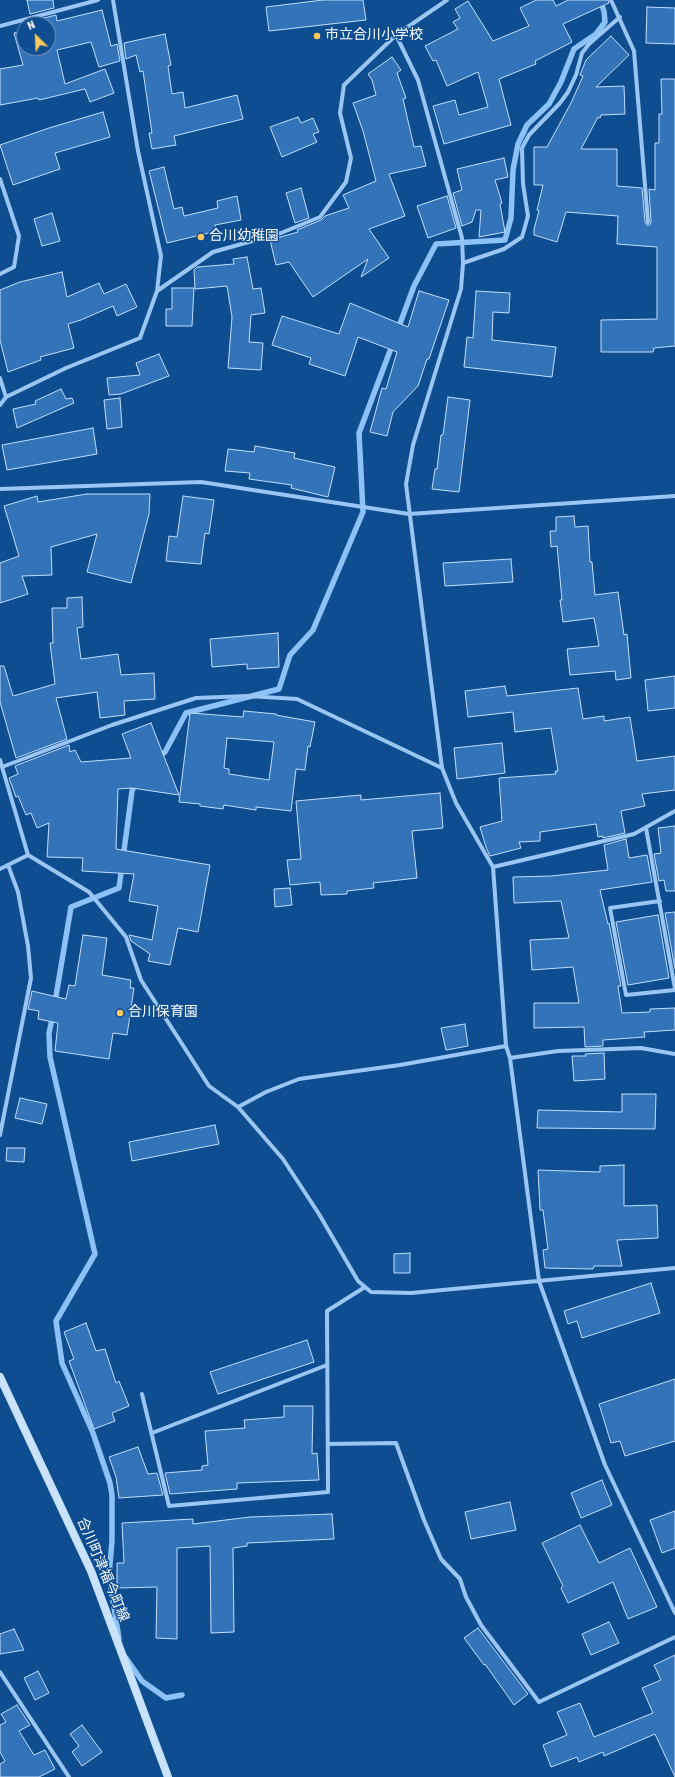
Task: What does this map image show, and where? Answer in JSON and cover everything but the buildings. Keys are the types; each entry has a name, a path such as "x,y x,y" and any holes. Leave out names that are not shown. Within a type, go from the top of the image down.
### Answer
{"street":[{"path":"0,26 98,0"},
{"path":"0,405 6,397 66,368 140,338 157,292 161,256 138,151 113,0"},
{"path":"157,292 213,252 281,233 320,217 346,182 351,158 340,113 344,85 396,35 446,0"},
{"path":"611,0 634,51 648,222"},
{"path":"463,263 504,249 522,237 528,216 523,184 522,148 529,134 560,103 568,92 576,75 582,53 589,44 620,18"},
{"path":"396,35 418,80 462,238 462,289 413,445 406,484 442,768 456,803 493,867 506,1046 510,1058 540,1281 605,1465 675,1613"},
{"path":"0,179 19,236 14,267 0,274"},
{"path":"0,378 6,397"},
{"path":"0,489 201,482 409,514 675,496"},
{"path":"2,767 112,725 196,698 248,696 297,699 442,768"},
{"path":"0,760 28,855 89,892 126,937 141,980 209,1086 238,1107 283,1159 319,1214 358,1281 371,1292 411,1293 675,1268"},
{"path":"493,867 634,834 675,812"},
{"path":"646,828 656,890 660,901 675,990 626,995 610,908 660,901"},
{"path":"0,869 28,855"},
{"path":"0,1135 31,978 28,946 18,892 8,865"},
{"path":"238,1107 266,1092 299,1079 400,1065 506,1046"},
{"path":"510,1058 558,1050 641,1048 675,1054"},
{"path":"142,1394 169,1506 328,1492 327,1311 365,1287"},
{"path":"152,1433 327,1365"},
{"name":"合川町津福今町線","path":"0,1377 91,1571 166,1776"},
{"path":"328,1444 396,1443 424,1520 441,1558 460,1579 466,1597 481,1625 539,1702 675,1636"},
{"path":"0,1672 69,1777"}],"waterway":[{"path":"398,329 414,286 436,244 505,240 511,218 513,170 518,144 527,125 549,104 561,82 574,49 596,34 605,22 604,11 600,0"},
{"path":"158,757 165,752 186,713 279,689 290,655 313,630 363,512 359,433 393,343"},
{"path":"123,858 132,791 136,782"},
{"path":"55,1002 71,907 119,888 122,866"},
{"path":"53,1015 49,1033 50,1057 95,1254 56,1321 62,1363 93,1433 110,1483 112,1495 112,1541 109,1575 119,1639"},
{"path":"126,1658 142,1681 166,1698 182,1695"}],"place":[{"name":"市立合川小学校","path":"317,36"},
{"name":"合川幼稚園","path":"201,237"},
{"name":"合川保育園","path":"120,1013"}]}
